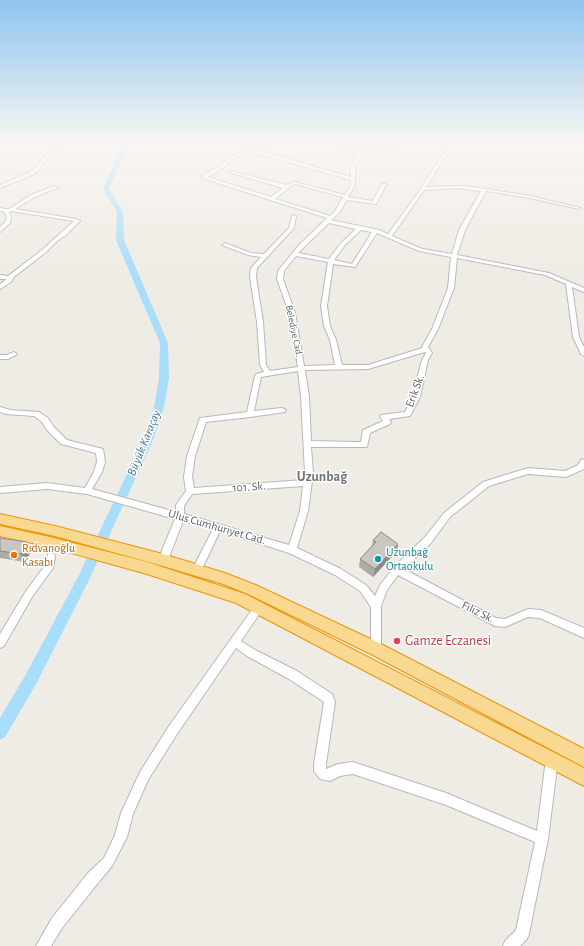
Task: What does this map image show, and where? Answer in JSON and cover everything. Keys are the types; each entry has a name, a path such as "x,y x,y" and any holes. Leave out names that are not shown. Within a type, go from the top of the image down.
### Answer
{"highway":[{"path":"0,519 52,537 147,562 259,607 584,777"},
{"path":"0,531 52,537"},
{"path":"147,562 163,560 197,570 253,590 376,649 584,758"}],"street":[{"path":"229,185 330,220 389,236 421,250 547,274 584,290"},
{"path":"279,185 286,187"},
{"path":"272,199 289,185"},
{"path":"304,185 345,197 374,203 384,185"},
{"name":"Belediye Cad.","path":"292,550 304,511 308,483 307,444 305,397 301,368 292,313 280,279 281,271 295,254 337,212 352,185"},
{"path":"389,236 424,185"},
{"path":"8,210 33,196 58,187"},
{"path":"422,189 457,187 484,190 579,208"},
{"name":"Erik Sk.","path":"307,444 364,444 366,432 387,422 384,416 407,414 416,397 425,360 429,354 425,347 435,329 451,288 454,256 462,230 484,190"},
{"path":"0,209 77,221 64,234 10,278 11,280 9,282 0,287"},
{"path":"0,230 9,218 8,210"},
{"path":"268,373 263,366 260,322 253,277 254,268 291,228 294,216"},
{"path":"339,367 333,340 327,326 324,306 331,261 359,228"},
{"path":"295,254 353,266 375,232"},
{"path":"225,245 250,254 265,256"},
{"path":"0,277 10,278"},
{"path":"570,284 576,337 584,354"},
{"path":"250,415 258,376 301,368 368,367 426,349"},
{"path":"0,357 8,357 14,354"},
{"path":"0,409 10,412 36,414 45,420 50,428 64,442 100,451 101,462 98,472 87,491"},
{"path":"163,560 180,505 190,491 188,477 191,456 197,432 203,420 282,410"},
{"path":"376,649 376,606 383,588 397,570 428,540 447,515 486,484 528,471 566,474 581,467 584,462"},
{"name":"101. Sk.","path":"190,491 308,483"},
{"name":"Ulus Cumhuriyet Cad.","path":"0,490 47,486 87,491 218,527 292,550 338,572 363,588 376,606"},
{"path":"197,570 218,527"},
{"path":"0,644 29,594 50,566 51,557"},
{"name":"Filiz Sk.","path":"397,570 495,622 506,623 528,612 542,614 584,633"},
{"path":"43,946 57,923 93,878 108,862 121,837 129,808 144,776 173,730 259,607"},
{"path":"234,642 293,675 328,698 330,702 320,764 320,771 324,775 330,775 338,770 353,768 446,799 542,839"},
{"path":"510,946 522,934 542,839 552,759"}],"building":[{"name":"Uzunbağ Ortaokulu","path":"381,532 398,544 375,569 360,559 376,542 373,540"},
{"path":"0,538 27,542 21,554 0,551"}],"waterway":[{"name":"Büyük Karaçay","path":"0,732 30,681 84,578 148,440 159,407 164,378 164,343 120,240 120,212 106,189 108,185"}],"place":[{"name":"Rıdvanoğlu Kasabı","path":"14,555"},
{"name":"Uzunbağ Ortaokulu","path":"378,559"},
{"name":"Gamze Eczanesi","path":"397,641"}],"district":[{"name":"Uzunbağ","path":"322,477"}]}
